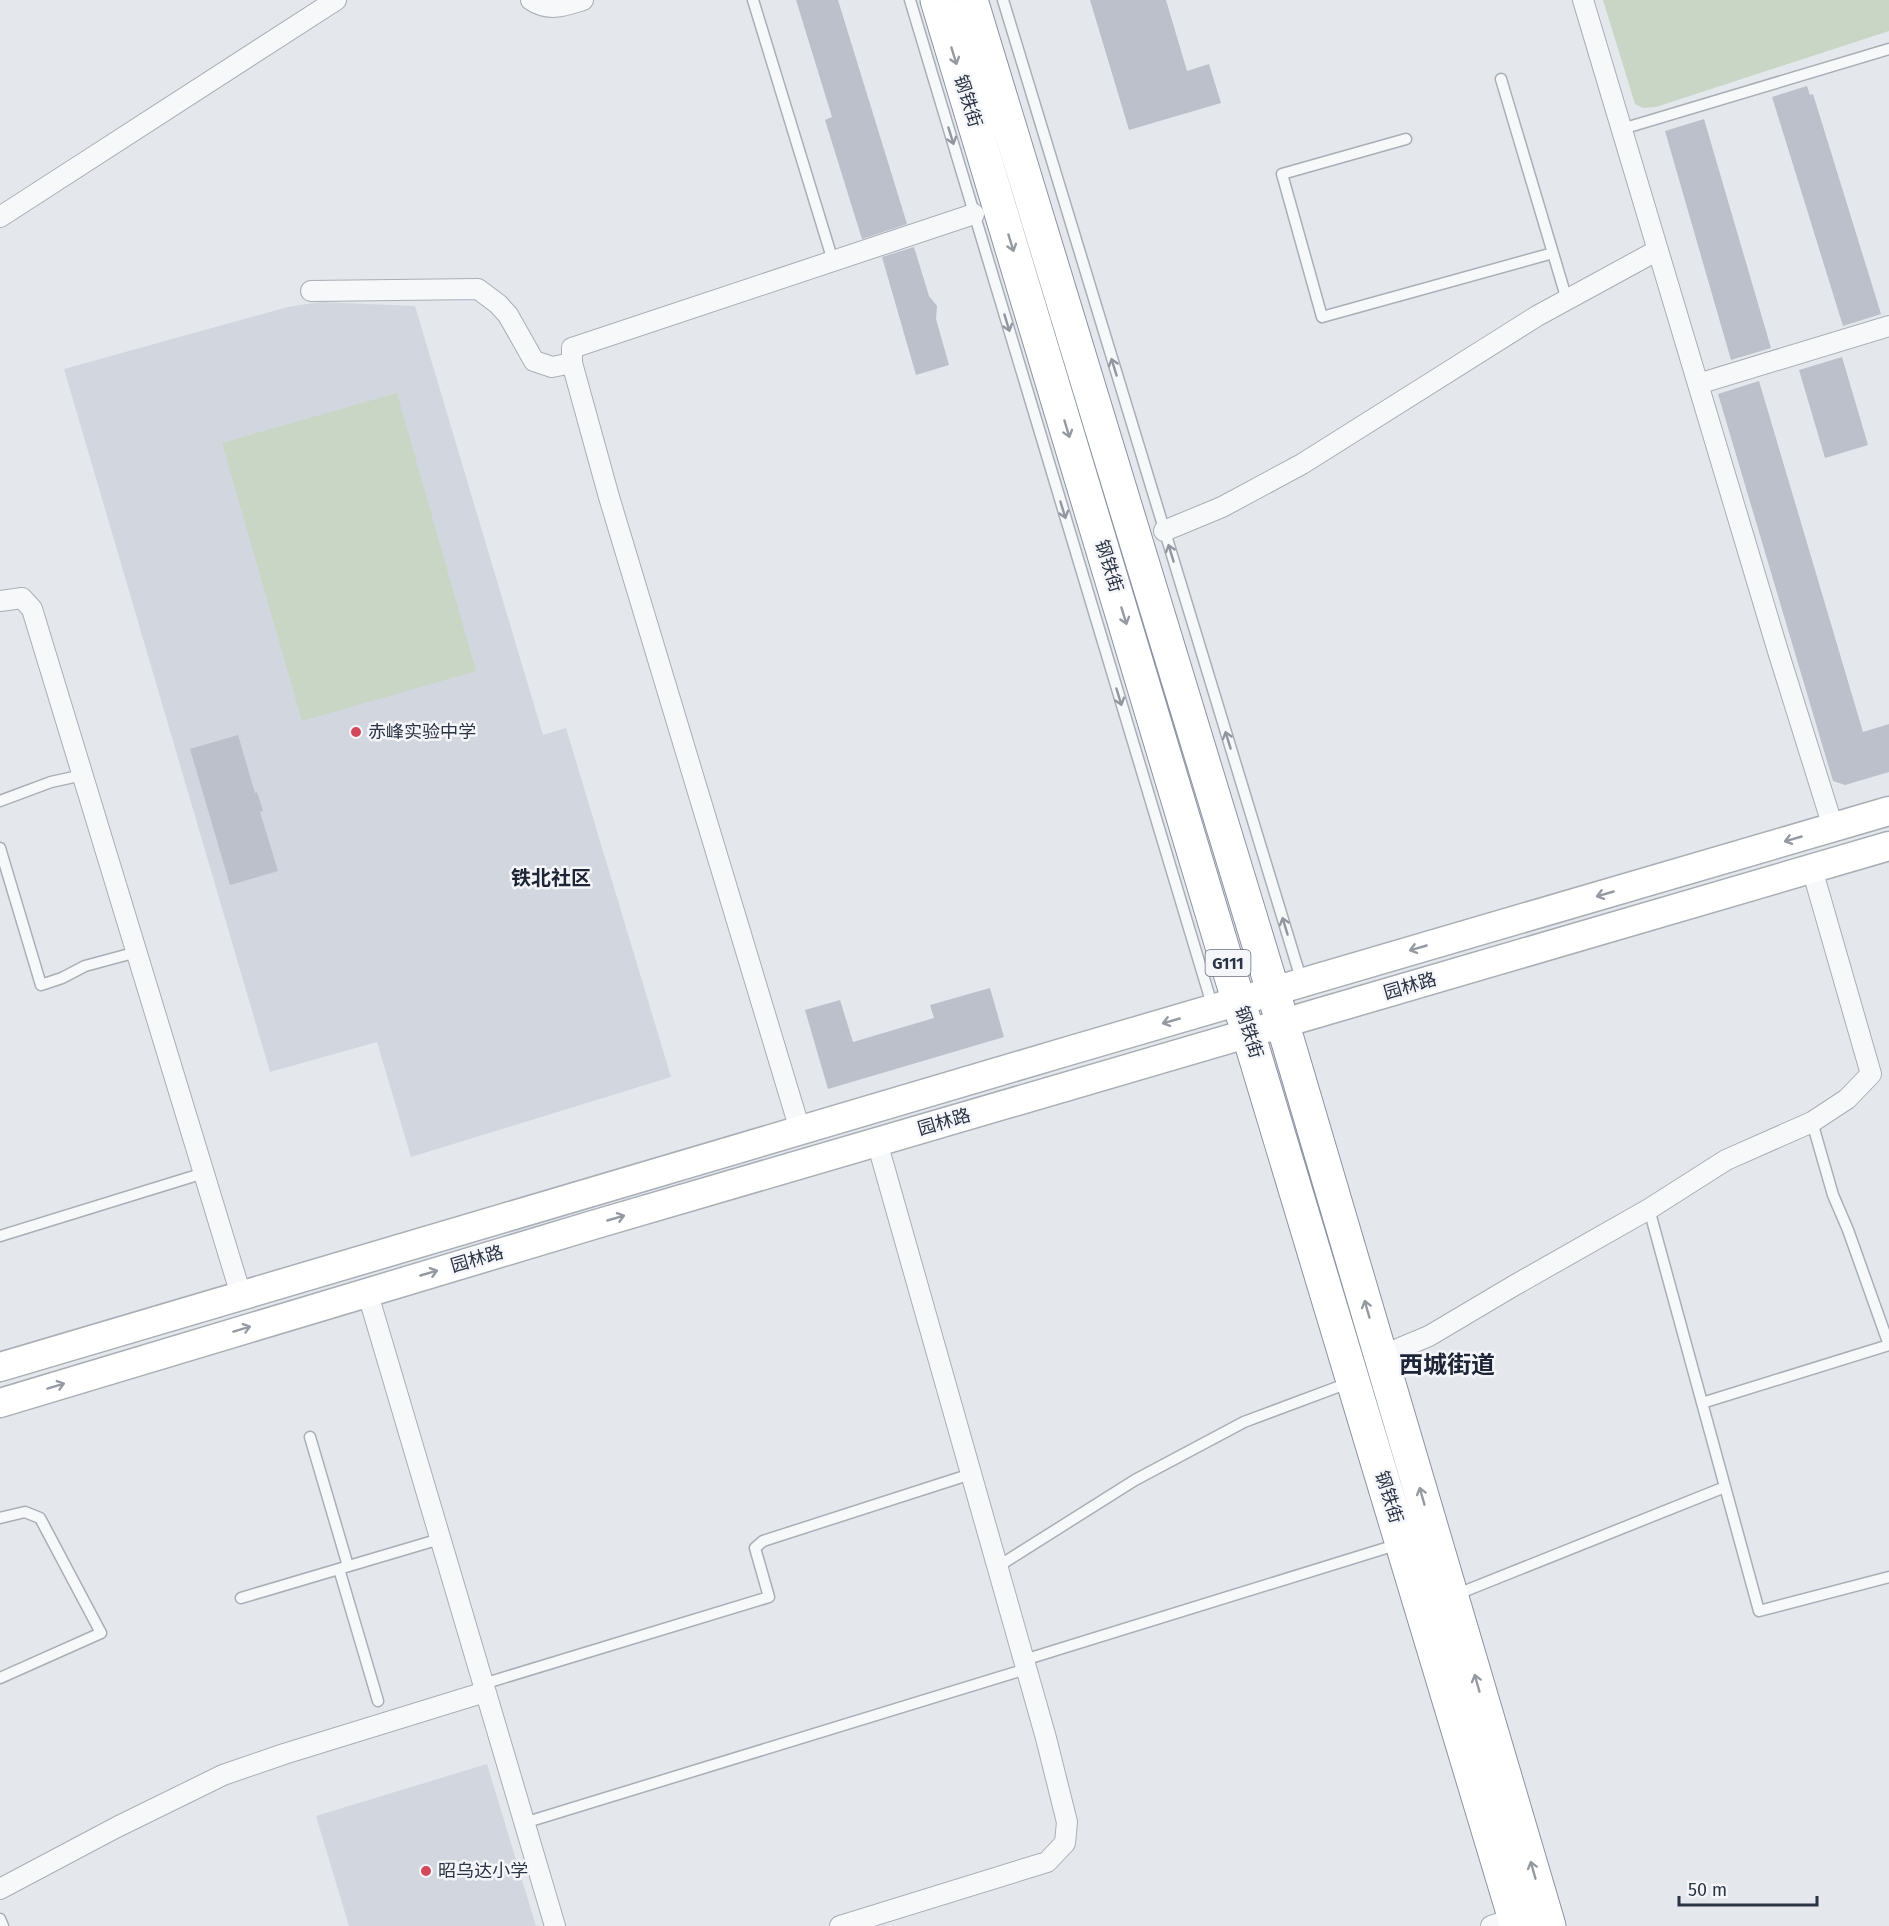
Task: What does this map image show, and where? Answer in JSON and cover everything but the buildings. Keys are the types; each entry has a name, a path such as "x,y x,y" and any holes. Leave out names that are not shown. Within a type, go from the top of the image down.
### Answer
{"highway":[{"name":"钢铁街","path":"937,0 1226,1004 1250,1033 1403,1544 1508,1923"},
{"name":"钢铁街","path":"970,0 1287,987 1282,1023 1549,1926"}],"street":[{"path":"0,217 336,0"},
{"path":"531,0 540,6 552,8 583,0"},
{"path":"1583,0 1833,827"},
{"path":"800,1130 609,497 573,363 572,348 974,214"},
{"path":"1164,531 1222,507 1302,464 1537,316 1658,250"},
{"path":"311,291 478,290 498,304 508,315 534,361 552,368 573,363"},
{"path":"1698,384 1889,326"},
{"path":"0,601 21,598 32,609 241,1295"},
{"name":"园林路","path":"0,1366 1889,811"},
{"name":"园林路","path":"0,1403 367,1292 1889,846"},
{"path":"1381,1356 1429,1336 1649,1209 1726,1160 1812,1122 1847,1099 1872,1074 1812,869"},
{"path":"840,1926 1047,1862 1065,1843 1067,1822 998,1567 877,1142"},
{"path":"367,1292 555,1926"},
{"path":"0,1889 117,1827 223,1775 484,1688"}],"lane":[{"path":"753,0 833,261"},
{"path":"909,0 974,214 1226,1004"},
{"path":"1003,0 1164,531 1287,987"},
{"path":"1622,129 1889,49"},
{"path":"1501,79 1567,300"},
{"path":"1406,140 1282,174 1322,317 1553,253"},
{"path":"0,801 51,782 83,775"},
{"path":"0,848 41,985 86,966 137,952"},
{"path":"1702,1403 1889,1345 1833,1194 1812,1122"},
{"path":"0,1236 204,1173"},
{"path":"1649,1209 1759,1611 1889,1577"},
{"path":"998,1567 1135,1479 1244,1422 1354,1381"},
{"path":"310,1437 378,1701"},
{"path":"484,1688 769,1597 755,1548 763,1541 971,1474"},
{"path":"1452,1596 1725,1487"},
{"path":"0,1518 25,1512 40,1518 101,1633 0,1678"},
{"path":"241,1598 440,1539"},
{"path":"524,1822 1403,1544"},
{"path":"0,1919 3,1926"}],"shaded area":[{"name":"赤峰实验中学","path":"320,302 415,306 543,735 566,728 671,1077 411,1157 377,1042 270,1072 64,369 288,307"},
{"name":"昭乌达小学","path":"487,1764 536,1926 349,1926 316,1816"}],"green space":[{"path":"1603,0 1889,0 1889,31 1656,107 1643,108 1635,104"},
{"path":"397,393 476,671 302,721 222,443"}],"place":[{"name":"赤峰实验中学","path":"356,732"},
{"name":"昭乌达小学","path":"426,1871"}],"district":[{"name":"铁北社区","path":"551,878"},
{"name":"西城街道","path":"1447,1365"}]}
